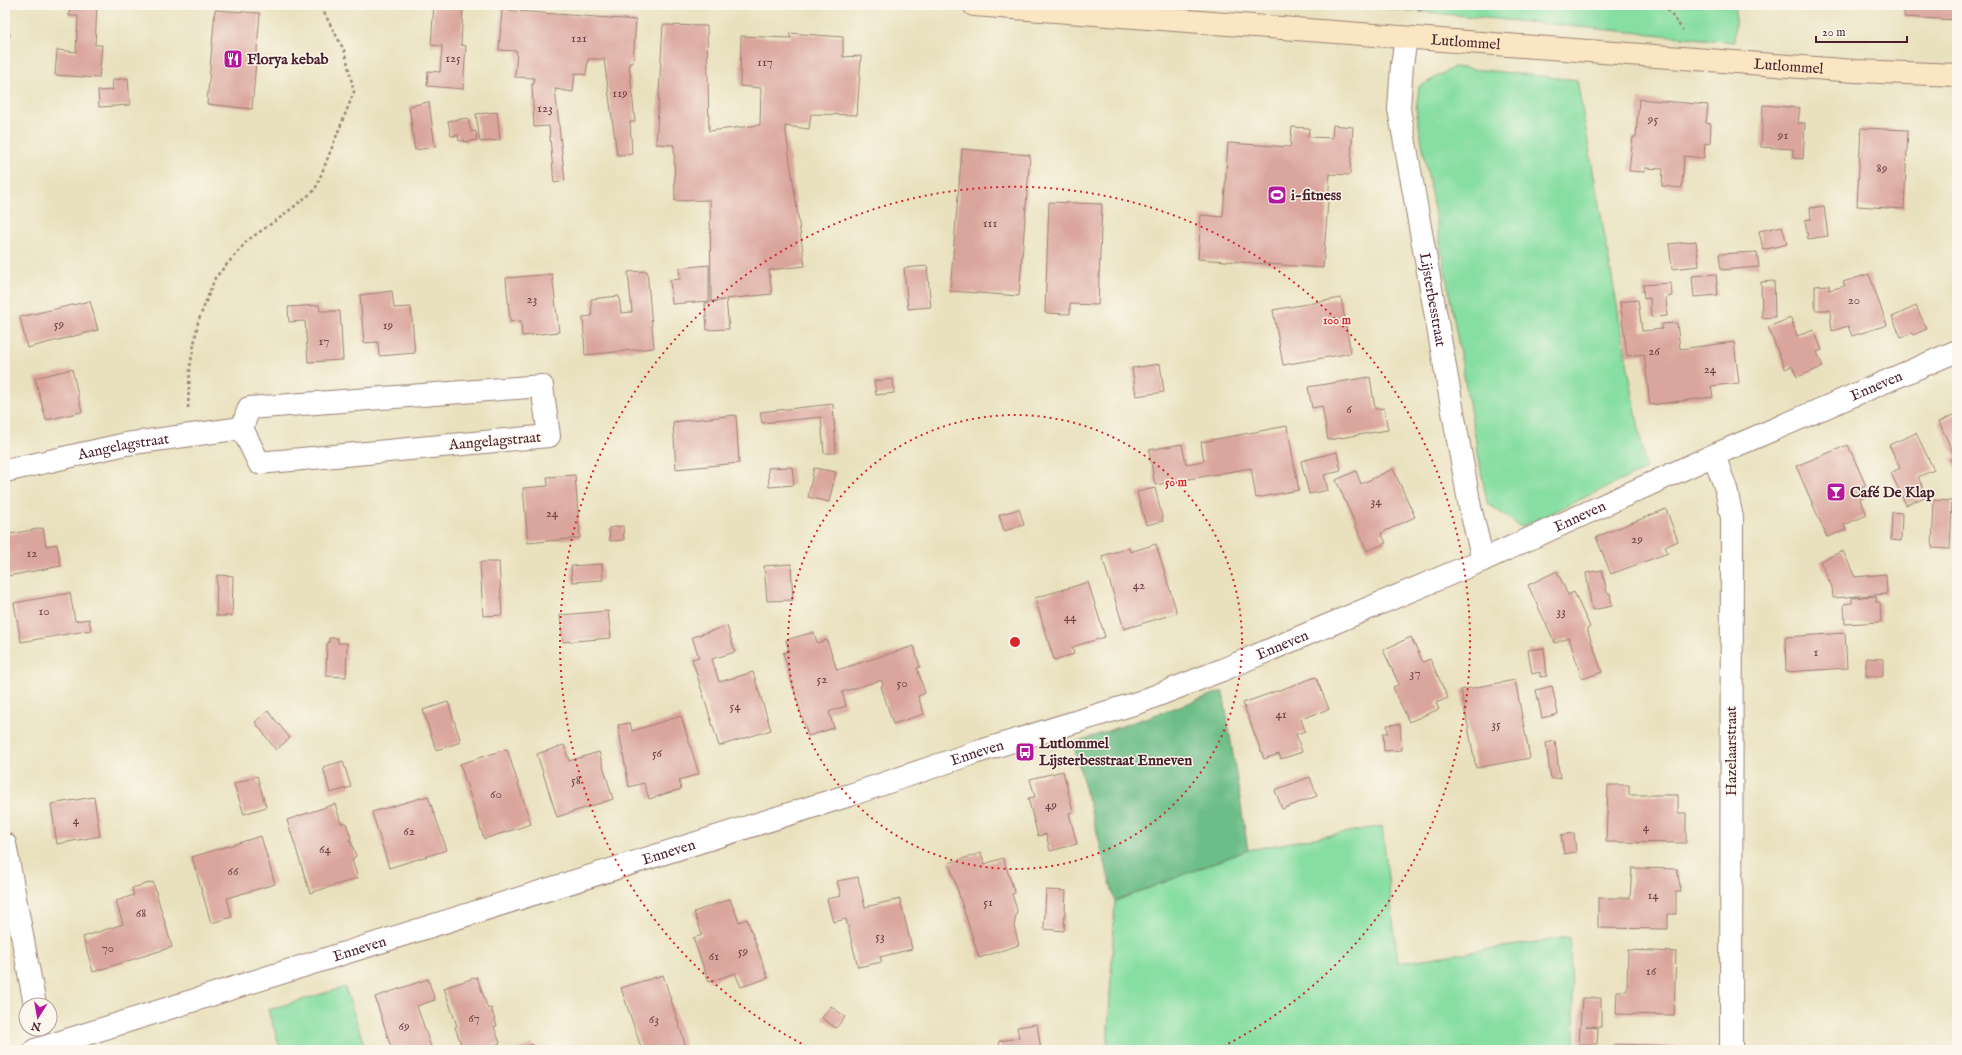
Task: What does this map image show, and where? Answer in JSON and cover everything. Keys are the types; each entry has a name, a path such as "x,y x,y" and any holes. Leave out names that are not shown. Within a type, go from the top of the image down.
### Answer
{"main road":[{"name":"Lutlommel","path":"974,5 1855,71 1957,75"}],"street":[{"name":"Lijsterbesstraat","path":"1406,38 1402,65 1399,109 1470,507 1483,560"},
{"name":"Enneven","path":"39,1042 843,797 974,753 1140,702 1222,670 1483,560 1714,454 1957,351"},
{"name":"Aangelagstraat","path":"542,386 549,436 259,463 242,428 249,408 542,386"},
{"name":"Aangelagstraat","path":"5,471 126,444 242,428"},
{"name":"Hazelaarstraat","path":"1714,454 1726,489 1732,518 1731,1050"},
{"path":"5,844 34,997"}],"path":[{"path":"187,436 190,367 195,337 198,322 215,278 248,240 281,217 314,190 354,92 346,52 320,5"}],"green space":[{"path":"1351,5 1736,5 1734,42"},
{"path":"1454,67 1577,80 1646,469 1521,527 1487,503 1416,109 1419,87"},
{"path":"1223,691 1248,850 1115,901 1073,743"},
{"path":"1382,826 1398,963 1569,937 1576,1050 1107,1050 1115,901 1248,850"},
{"path":"345,987 366,1050 281,1050 268,1010"}],"building":[{"path":"70,5 107,5 107,7 97,6 95,45 102,45 99,78 55,75 57,50 76,52 78,16 69,16"},
{"path":"434,5 463,6 461,45 466,46 463,89 427,86 428,71 440,72 442,46 431,45"},
{"path":"1904,5 1957,5 1957,20 1904,17"},
{"name":"Florya kebab","path":"215,10 260,13 252,109 207,104"},
{"path":"502,10 636,20 633,63 629,63 635,122 630,122 632,154 617,155 604,59 588,59 586,75 575,73 573,92 555,89 565,181 554,183 549,126 534,127 532,84 534,84 534,78 515,77 517,51 499,50"},
{"path":"663,25 707,26 709,131 760,125 761,88 740,86 741,36 791,38 789,33 843,37 843,57 861,56 857,115 811,114 809,129 785,126 805,266 769,270 772,294 726,299 729,329 707,330 705,303 724,300 711,301 710,200 675,201 674,145 656,144"},
{"path":"5,28 9,32 10,36 5,42"},
{"path":"128,78 130,105 99,107 98,91 113,90 112,80"},
{"path":"1639,99 1708,105 1706,123 1711,124 1710,144 1705,143 1704,158 1684,156 1682,188 1662,186 1663,169 1645,168 1645,172 1629,171 1633,137 1636,137"},
{"path":"429,102 435,147 415,150 409,106"},
{"path":"1763,105 1800,108 1798,123 1805,123 1803,159 1793,158 1793,149 1761,147"},
{"path":"497,112 500,140 480,142 476,114"},
{"path":"468,118 471,132 476,131 477,140 464,142 464,140 459,141 458,135 451,136 448,121"},
{"name":"i-fitness","path":"1333,125 1353,127 1350,175 1330,174 1323,268 1198,259 1201,215 1223,217 1228,143 1290,147 1292,127 1309,128 1308,137 1332,138"},
{"path":"1861,128 1908,130 1904,209 1857,206"},
{"path":"962,149 1030,155 1019,296 950,291"},
{"path":"1049,202 1102,204 1098,305 1070,304 1070,314 1045,313"},
{"path":"1824,206 1828,236 1808,239 1805,220 1811,219 1810,208"},
{"path":"1782,226 1787,244 1763,250 1759,231"},
{"path":"1696,241 1699,266 1672,269 1669,244"},
{"path":"1757,252 1759,267 1721,270 1719,254"},
{"path":"709,265 709,301 672,304 670,280 680,279 679,268"},
{"path":"927,266 931,307 908,309 904,268"},
{"path":"647,271 654,348 585,355 583,317 592,316 591,299 619,296 621,313 632,312 628,272"},
{"path":"552,274 559,332 522,336 521,321 510,322 506,278"},
{"path":"1716,274 1718,295 1694,297 1692,276"},
{"path":"1869,274 1887,325 1852,336 1848,326 1832,331 1830,310 1815,310 1815,286 1829,285 1829,290 1845,286 1843,282"},
{"path":"1774,281 1775,317 1762,318 1761,282"},
{"path":"1671,283 1672,296 1666,297 1667,316 1651,317 1650,298 1644,299 1643,285"},
{"path":"392,291 394,308 411,307 415,353 379,356 378,342 364,343 360,295"},
{"path":"1341,298 1351,353 1283,365 1273,310"},
{"path":"1638,300 1642,331 1662,329 1662,324 1677,323 1680,349 1734,342 1739,383 1711,386 1713,397 1650,405 1644,354 1627,356 1620,302"},
{"path":"90,301 98,330 27,348 20,317"},
{"path":"319,305 320,311 340,311 343,360 308,362 305,321 289,322 288,307"},
{"path":"1916,306 1927,329 1913,335 1912,333 1901,337 1892,317"},
{"path":"1791,318 1797,336 1814,330 1822,350 1817,352 1823,367 1797,377 1792,366 1785,369 1768,327"},
{"path":"1160,364 1164,392 1136,396 1132,368"},
{"path":"72,369 82,412 46,420 35,378"},
{"path":"1370,377 1375,409 1384,408 1388,430 1328,440 1322,406 1312,408 1308,387"},
{"path":"893,379 894,393 876,395 874,381"},
{"path":"833,404 836,453 824,453 821,417 762,423 760,412"},
{"path":"1957,413 1957,472 1950,459 1955,457 1939,422"},
{"path":"736,415 739,463 676,469 673,422"},
{"path":"1287,426 1299,490 1256,498 1251,468 1155,485 1149,450 1182,444 1186,464 1204,461 1201,442"},
{"path":"1916,433 1934,470 1918,477 1927,496 1906,505 1891,473 1900,468 1889,445"},
{"name":"Café De Klap","path":"1848,445 1866,486 1861,488 1866,497 1860,499 1867,515 1844,525 1846,530 1827,537 1796,466"},
{"path":"1337,452 1341,471 1324,475 1328,490 1309,494 1301,461"},
{"path":"792,467 794,485 769,487 768,468"},
{"path":"814,468 836,472 829,502 808,497"},
{"path":"1393,469 1415,517 1381,533 1386,543 1367,551 1336,480 1356,471 1361,484"},
{"path":"575,475 580,538 528,543 523,488 548,486 547,477"},
{"path":"1155,488 1163,521 1146,525 1137,492"},
{"path":"1934,500 1952,501 1950,549 1932,548"},
{"path":"1019,509 1024,525 1004,531 999,515"},
{"path":"1666,509 1678,541 1665,547 1668,553 1611,574 1596,537"},
{"path":"1892,512 1902,513 1901,541 1891,540"},
{"path":"623,526 624,540 610,541 609,528"},
{"path":"43,528 46,546 57,544 61,566 8,576 5,559 5,535"},
{"path":"1156,544 1177,613 1124,629 1102,556 1129,548 1130,552"},
{"path":"1843,551 1855,577 1886,574 1887,594 1833,598 1832,587 1820,561"},
{"path":"480,562 499,562 502,615 483,616"},
{"path":"602,564 603,580 572,582 571,566"},
{"path":"791,564 793,600 767,601 764,566"},
{"path":"1602,570 1607,593 1610,593 1612,606 1592,610 1586,573"},
{"path":"1557,571 1568,595 1574,592 1590,627 1587,629 1602,672 1582,679 1569,638 1555,643 1528,585"},
{"path":"217,575 233,576 232,616 216,616"},
{"path":"1088,582 1105,637 1072,647 1074,654 1054,660 1035,598"},
{"path":"70,593 75,621 89,619 91,630 21,642 14,603"},
{"path":"1876,596 1876,602 1880,602 1881,622 1845,624 1844,604 1852,603 1852,598"},
{"path":"608,611 611,638 563,642 560,615"},
{"path":"727,626 735,652 712,659 719,682 753,672 771,730 719,746 692,659 699,657 692,637"},
{"path":"814,632 817,643 827,640 837,670 914,646 920,667 917,668 925,693 918,696 924,714 893,724 881,686 883,685 881,680 842,692 846,706 829,712 834,728 808,736 783,653 789,651 786,640"},
{"path":"1845,633 1847,668 1786,672 1785,637"},
{"path":"1411,637 1423,662 1430,659 1448,698 1436,703 1439,709 1409,722 1393,687 1399,684 1383,650"},
{"path":"329,638 338,638 338,643 347,643 346,677 326,676 327,643 329,643"},
{"path":"1544,648 1547,676 1540,677 1540,672 1532,674 1528,650"},
{"path":"1866,658 1883,659 1883,676 1866,676"},
{"path":"1316,677 1329,709 1301,719 1305,731 1296,734 1302,752 1281,759 1279,754 1264,759 1243,703"},
{"path":"1515,680 1530,758 1476,768 1461,690"},
{"path":"1552,686 1558,714 1542,718 1536,690"},
{"path":"448,702 461,742 436,750 423,710"},
{"path":"268,711 290,738 276,750 255,722"},
{"path":"681,716 699,774 679,780 681,789 649,799 644,783 629,787 618,725 630,723 632,731"},
{"path":"1400,724 1402,750 1384,751 1383,733 1388,733 1387,725"},
{"path":"1555,741 1560,778 1551,779 1546,743"},
{"path":"564,745 569,761 599,752 613,799 557,817 537,754"},
{"path":"507,749 531,824 484,839 460,764"},
{"path":"343,761 351,787 330,793 323,767"},
{"path":"1063,771 1073,812 1069,813 1077,844 1050,851 1046,834 1038,836 1028,798 1035,797 1030,779"},
{"path":"257,776 266,807 244,814 234,784"},
{"path":"1310,777 1317,796 1282,809 1275,790"},
{"path":"1608,785 1629,785 1629,795 1678,795 1678,813 1686,813 1686,843 1606,842"},
{"path":"428,796 447,850 389,868 372,812"},
{"path":"94,797 100,836 57,844 51,804"},
{"path":"335,804 341,823 346,823 351,838 349,840 356,856 352,860 358,878 310,893 287,820"},
{"path":"1574,833 1576,852 1564,854 1561,835"},
{"path":"261,836 275,884 227,898 232,917 211,923 192,857"},
{"path":"981,853 985,864 1003,858 1015,893 1012,894 1017,910 1014,926 1019,945 979,958 949,863"},
{"path":"1632,868 1677,869 1681,892 1676,892 1676,914 1668,914 1668,929 1598,928 1598,898 1630,898"},
{"path":"858,877 865,907 900,899 912,949 880,957 882,962 858,967 846,919 833,922 827,899 841,896 837,881"},
{"path":"153,882 172,947 93,972 83,937 123,924 116,901 134,895 132,888"},
{"path":"1046,890 1066,891 1064,931 1044,929"},
{"path":"730,899 739,922 747,919 768,978 741,987 735,973 709,982 693,938 702,935 694,912"},
{"path":"1628,950 1676,952 1674,1015 1616,1014 1617,991 1627,991"},
{"path":"663,975 687,1050 642,1050 621,988"},
{"path":"477,977 488,1009 491,1008 497,1026 494,1027 500,1043 489,1047 490,1050 463,1050 455,1027 457,1026 444,988"},
{"path":"428,979 435,1000 417,1006 431,1047 419,1050 392,1050 375,997"},
{"path":"1582,998 1601,998 1601,1027 1586,1026 1598,1028 1597,1044 1579,1044"},
{"path":"831,1006 845,1017 836,1028 822,1018"},
{"path":"1037,1024 1041,1050 1001,1050 999,1041 1019,1038 1017,1027"},
{"path":"533,1044 535,1050 516,1050"},
{"path":"1615,1044 1674,1046 1673,1050 1615,1050"}],"place":[{"name":"Florya kebab","path":"233,59"},
{"name":"i-fitness","path":"1277,195"},
{"name":"Café De Klap","path":"1836,492"},
{"name":"Lutlommel Lijsterbesstraat Enneven","path":"1025,752"}]}
